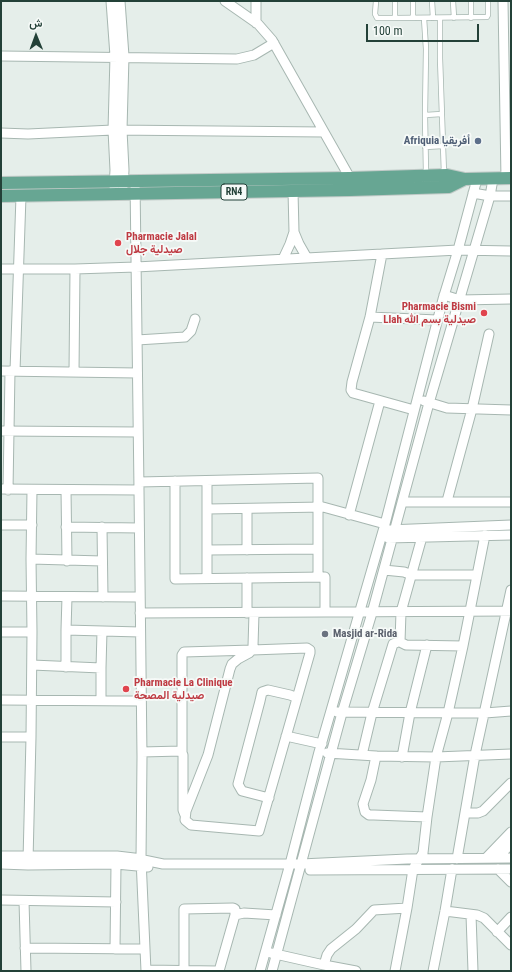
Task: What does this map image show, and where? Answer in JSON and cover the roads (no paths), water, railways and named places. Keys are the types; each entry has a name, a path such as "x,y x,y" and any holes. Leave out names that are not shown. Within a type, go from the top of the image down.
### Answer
{"main road":[{"name":"RN4","path":"1,196 21,196 122,187 426,175 444,175 471,179 509,178"},
{"name":"RN4","path":"1,183 122,187 135,194 449,187 471,179"}],"street":[{"path":"111,1 119,56"},
{"path":"120,1 118,130 122,187"},
{"path":"225,1 256,23 265,31 274,44 350,178 350,190"},
{"path":"256,1 256,23"},
{"path":"502,1 509,178"},
{"path":"1,56 119,56 237,59 254,55 274,44"},
{"path":"1,133 28,134 118,130 324,132"},
{"path":"260,971 331,712 383,531 437,320 458,250 473,193 471,179"},
{"path":"272,971 342,713 384,570 429,403 490,196 493,179"},
{"path":"283,259 294,232 293,191"},
{"path":"473,193 490,196 511,196"},
{"path":"135,194 140,528 140,700 142,752 141,863 146,970 218,971 235,915 235,910 233,908 184,909 184,970"},
{"path":"21,196 20,269 9,371 5,431 5,489 66,490 139,486 175,481 318,478 318,577"},
{"path":"294,232 307,258"},
{"path":"1,269 136,267 458,250 511,251"},
{"path":"382,254 370,317 351,390 354,393 414,410"},
{"path":"74,372 75,269"},
{"path":"444,295 460,300 511,299"},
{"path":"370,317 437,320"},
{"path":"137,340 185,336 191,331 195,318"},
{"path":"447,502 472,409 489,334"},
{"path":"9,371 137,373"},
{"path":"417,398 447,408 511,410"},
{"path":"349,514 380,401"},
{"path":"5,431 138,432"},
{"path":"175,481 176,578 325,577 325,612"},
{"path":"207,481 207,578"},
{"path":"28,860 32,737 32,490"},
{"path":"66,490 67,561"},
{"path":"402,502 511,502"},
{"path":"208,509 323,507 349,514 383,531 393,534 422,537 511,535"},
{"path":"247,508 247,550"},
{"path":"1,525 32,525"},
{"path":"393,534 511,525"},
{"path":"66,527 140,528"},
{"path":"102,528 103,598"},
{"path":"395,971 413,869 423,853 436,757 448,714 463,646 484,535"},
{"path":"422,537 401,612 400,641 404,645 463,646"},
{"path":"208,550 318,549"},
{"path":"31,559 102,561"},
{"path":"384,570 404,572 412,575 477,575"},
{"path":"186,817 183,810 182,752 182,656 184,652 252,650 307,648 310,650 310,653 259,831 191,825 187,823 186,811 208,755 230,669 232,664 252,650 253,646 247,578"},
{"path":"457,859 475,755 509,611 511,590"},
{"path":"1,596 140,598"},
{"path":"66,667 67,597"},
{"path":"140,613 509,611"},
{"path":"66,630 140,632"},
{"path":"101,700 100,668 102,631"},
{"path":"1,632 32,632"},
{"path":"362,755 372,713 393,644 400,641"},
{"path":"402,757 410,713 427,645"},
{"path":"32,665 100,668"},
{"path":"268,798 242,791 238,784 262,692 268,690 290,695 296,699"},
{"path":"1,700 140,700"},
{"path":"331,712 485,714 511,711"},
{"path":"286,736 332,753 402,757 511,754"},
{"path":"1,737 32,737"},
{"path":"142,752 180,750 182,752"},
{"path":"376,756 363,804 365,812 374,815 427,816"},
{"path":"465,813 478,813 483,811 511,783"},
{"path":"486,858 511,832"},
{"path":"498,857 511,844"},
{"path":"1,856 28,860 116,864 141,863 413,869 511,869"},
{"path":"1,864 28,860 116,856 141,863"},
{"path":"300,867 419,859 511,858"},
{"path":"115,949 116,864"},
{"path":"433,971 452,869"},
{"path":"498,869 511,882"},
{"path":"1,900 116,902"},
{"path":"24,901 26,971"},
{"path":"324,965 330,949 356,929 374,910 407,908"},
{"path":"445,911 477,915 484,918 511,945"},
{"path":"235,915 244,913 276,915"},
{"path":"471,915 473,971"},
{"path":"497,932 511,917"},
{"path":"25,948 145,949"},
{"path":"265,951 356,971"}],"lane":[{"path":"376,1 377,18 487,17 488,1"},
{"path":"395,1 395,18"},
{"path":"413,1 413,18"},
{"path":"432,1 433,18"},
{"path":"453,1 454,18"},
{"path":"470,1 471,18"},
{"path":"424,18 426,49 426,175"},
{"path":"440,18 444,175"},
{"path":"425,115 442,114"},
{"path":"425,146 443,146"}],"place":[{"name":"Afriquia أفريقيا","path":"478,141"},
{"name":"Pharmacie Jalal صيدلية جلال","path":"118,243"},
{"name":"Pharmacie Bismi Llah صيدلية بسم الله","path":"484,313"},
{"name":"Masjid ar-Rida","path":"325,634"},
{"name":"Pharmacie La Clinique صيدلية المصحة","path":"126,689"}]}
